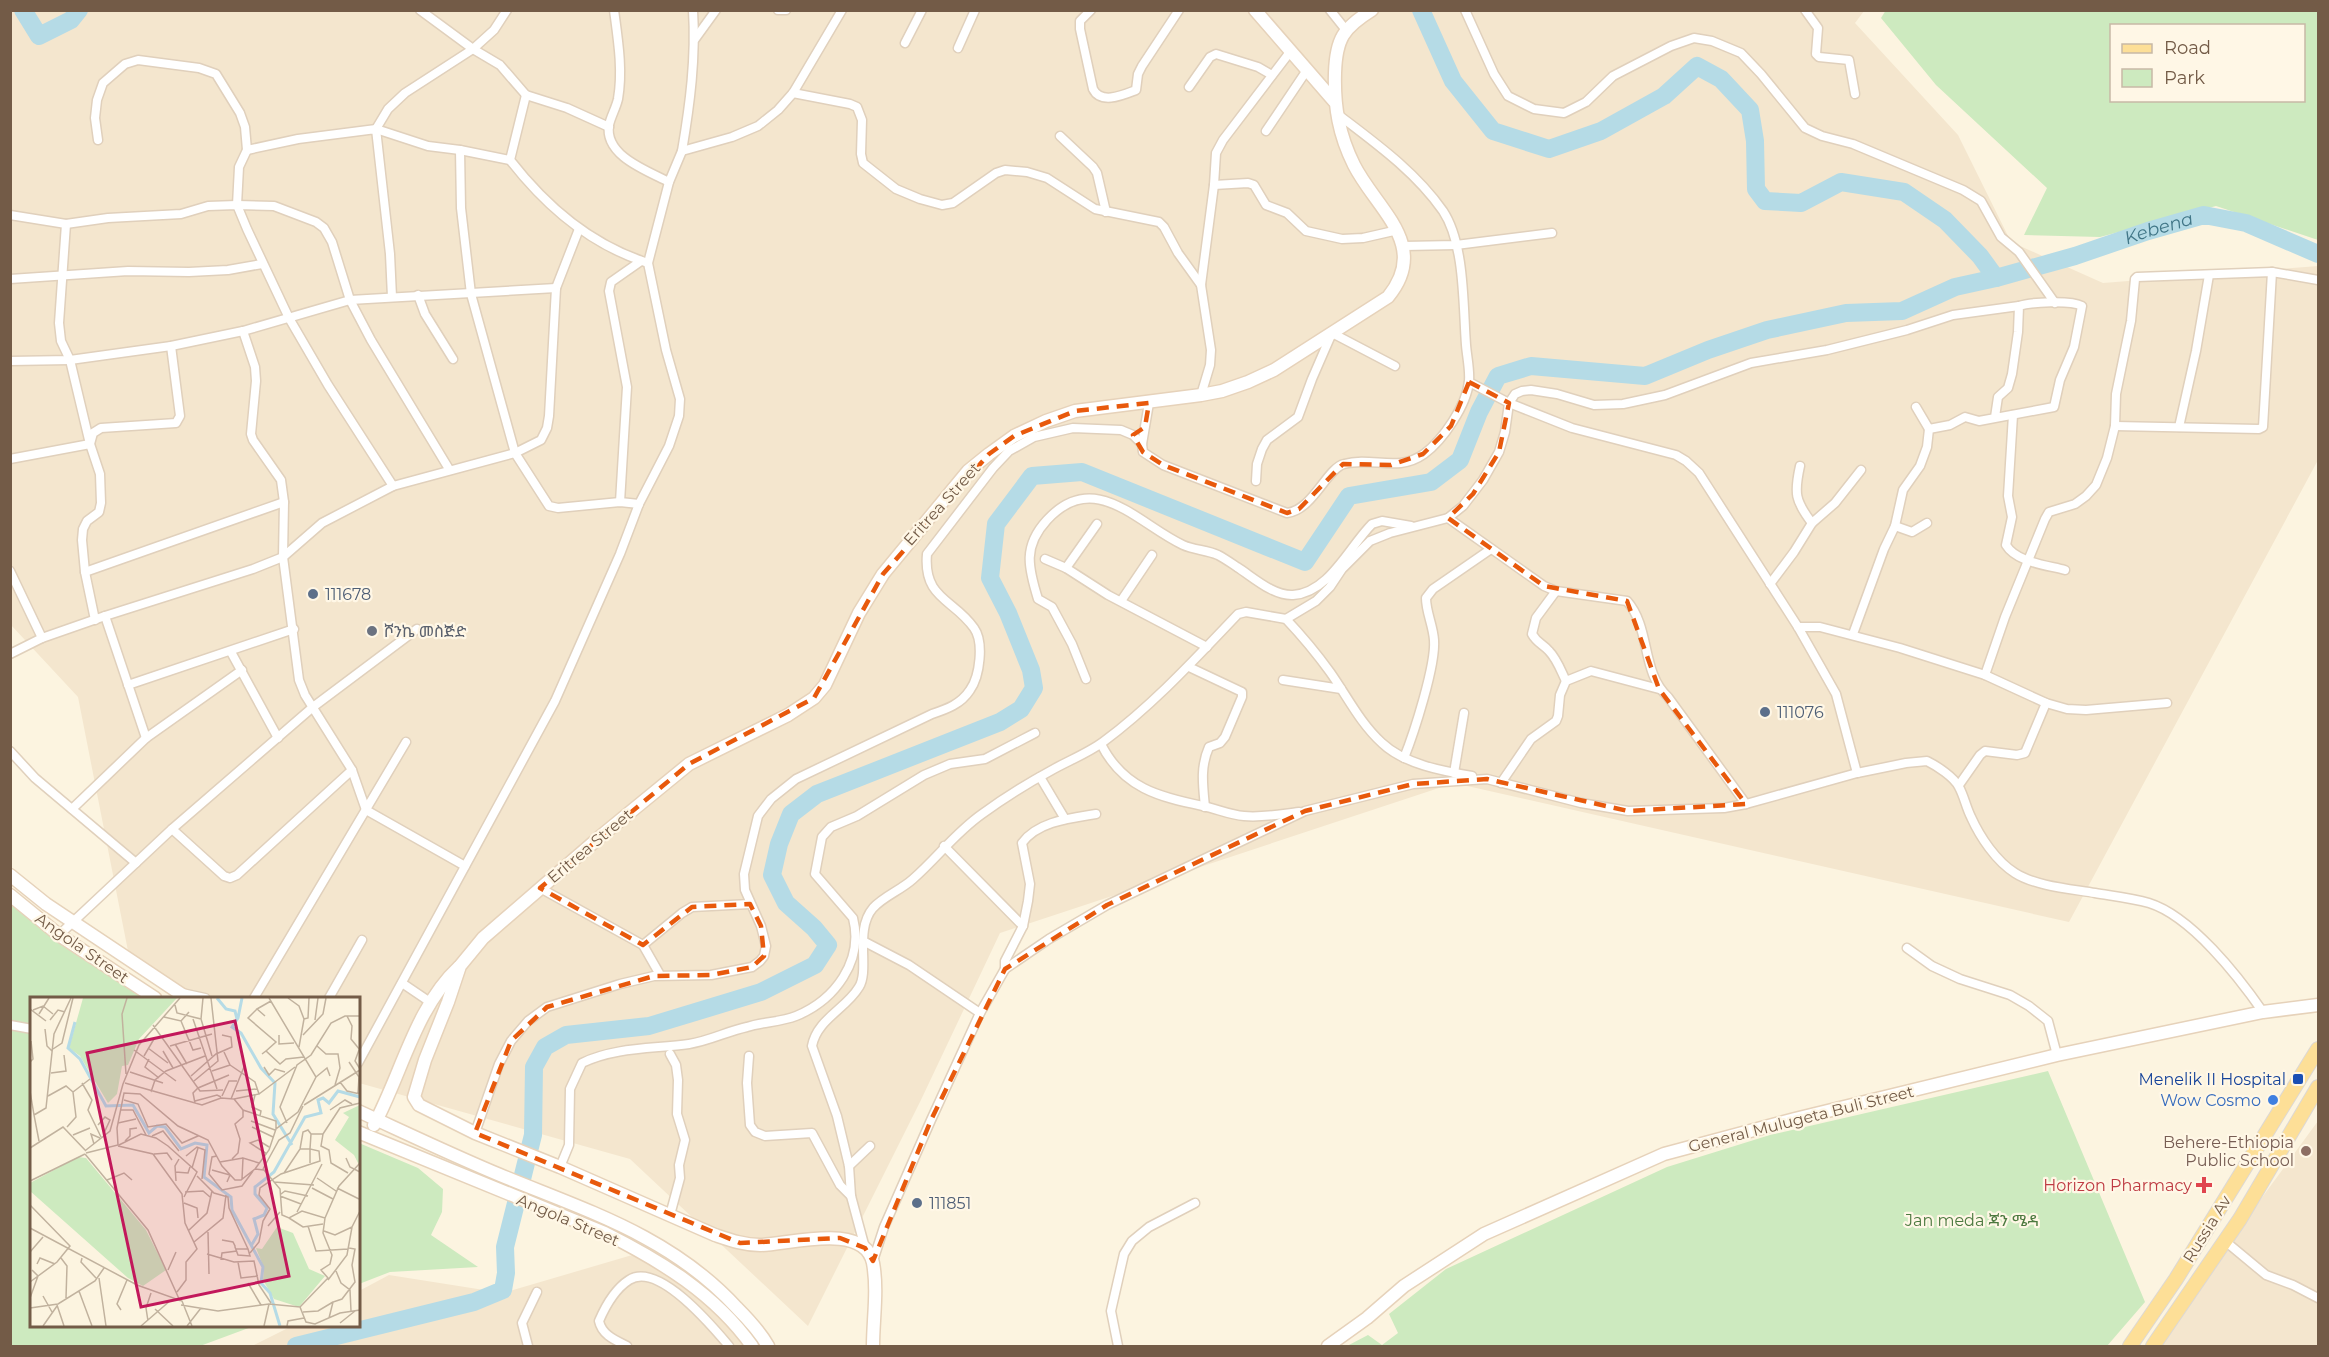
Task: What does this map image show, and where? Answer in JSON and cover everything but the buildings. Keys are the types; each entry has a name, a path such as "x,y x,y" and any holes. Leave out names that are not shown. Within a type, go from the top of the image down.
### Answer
{"main road":[{"path":"1255,10 1307,70 1335,107"},
{"path":"1346,30 1372,10"},
{"name":"Eritrea Street","path":"475,1133 419,1105 414,1097 460,966 483,938 689,764 789,715 814,698 825,685 859,613 882,574 968,471 1014,436 1075,411 1149,403 1222,391 1274,370 1388,297 1397,287 1403,271 1404,246 1398,230 1355,167 1345,145 1335,107 1335,53 1346,30"},
{"path":"10,874 23,887 71,921 181,995"},
{"name":"Angola Street","path":"10,895 59,935 152,997"},
{"path":"364,1134 377,1120 430,1002 447,978 460,966"},
{"name":"General Mulugeta Buli Street","path":"1328,1347 1404,1286 1484,1234 1664,1154 1795,1119 2057,1055 2263,1012 2319,1005"},
{"name":"Russia Av","path":"2130,1347 2221,1207 2319,1049"},
{"name":"Russia Av","path":"2153,1347 2240,1219 2319,1087"},
{"path":"360,1112 443,1151 619,1224 668,1249 727,1296 760,1333 768,1347"},
{"path":"475,1133 740,1243 759,1245 817,1238 840,1238 865,1248 873,1261 875,1284 873,1347"},
{"name":"Angola Street","path":"364,1134 604,1233 662,1263 717,1306 752,1347"},
{"path":"2221,1207 2240,1219"}],"street":[{"path":"420,10 473,49 500,64 526,95 567,108 609,127"},
{"path":"392,297 390,254 376,129 388,109 405,93 473,49 494,30 507,10"},
{"path":"614,10 620,58 618,100 609,127 611,140 619,154 669,182"},
{"path":"360,1059 555,701 620,554 639,504 669,446 679,416 680,399 645,262 669,182 682,151 693,80 695,40 693,10"},
{"path":"695,40 716,10"},
{"path":"778,10 786,10"},
{"path":"682,151 732,137 758,126 778,110 793,93 842,10"},
{"path":"905,43 922,10"},
{"path":"958,48 975,10"},
{"path":"1090,10 1080,21 1080,29 1093,89 1096,95 1102,98 1122,96 1136,90 1138,74 1142,66 1179,10"},
{"path":"1330,10 1346,30"},
{"path":"1465,10 1494,74 1508,96 1534,109 1564,113 1586,102 1613,76 1671,46 1694,38 1712,41 1741,53 1805,128 1822,136 1853,144 1963,190 1981,201 2001,237 2019,252 2055,303"},
{"path":"1805,10 1818,28 1816,54 1819,57 1849,60 1855,94"},
{"path":"1201,395 1210,365 1211,350 1201,285 1216,153 1223,140 1290,52"},
{"path":"1189,87 1210,57 1216,54 1258,67 1272,75"},
{"path":"98,140 95,118 97,100 103,83 125,64 138,60 199,68 216,74 240,112 245,127 247,150 239,167 237,205 261,264 328,384 393,486"},
{"path":"1266,131 1307,70"},
{"path":"793,93 857,107 862,120 861,154 864,163 896,189 942,205 953,203 996,173 1005,170 1038,174 1095,209 1159,222 1201,285"},
{"path":"510,160 526,95"},
{"path":"1149,403 1142,444 1143,452 1163,465 1287,513 1294,512 1308,500 1343,464 1405,463 1423,454 1451,426 1472,384 1456,245 1445,214 1434,199 1388,153 1335,107"},
{"path":"247,150 298,139 376,129 428,147 460,150 510,160 526,181 579,229 645,262"},
{"path":"1060,136 1097,173 1106,212"},
{"path":"460,150 461,208 471,294 515,453 549,506 558,508 620,502 639,504"},
{"path":"1214,185 1248,183 1254,185 1266,205 1287,213 1306,231 1324,236 1363,238 1398,230"},
{"path":"10,215 66,224 108,218 181,214 208,206 237,205 273,206 316,222 324,228 332,242 350,300 403,396 449,469"},
{"path":"66,224 59,323 61,341 70,360 90,444 100,474 99,512 87,521 81,540 95,620"},
{"path":"10,654 42,638 253,569 283,557 322,523 393,486 515,453 541,440 547,428 556,288 579,229"},
{"path":"1404,246 1456,245 1552,233"},
{"path":"620,502 627,387 609,291 611,282 645,262"},
{"path":"10,279 128,272 228,270 261,264"},
{"path":"2115,426 2259,429 2264,427 2272,272"},
{"path":"1985,675 2004,617 2045,519 2049,512 2074,504 2096,485 2107,458 2115,426 2116,394 2131,321 2135,279 2137,277 2272,272 2319,280"},
{"path":"2179,427 2196,351 2209,276"},
{"path":"10,362 70,360 171,346 243,331 350,300 556,288"},
{"path":"418,295 425,314 453,359"},
{"path":"1286,619 1316,601 1330,587 1342,569 1370,541 1390,533 1448,518 1463,506 1499,452 1505,432 1509,403 1515,394 1531,390 1594,405 1623,404 1665,395 1751,363 1861,341 1907,330 1953,315 2055,303 2082,306 2083,312 2074,347 2060,380 2056,403 2049,409 1979,421 1965,417 1950,424 1929,429"},
{"path":"1995,417 1998,397 2008,388 2012,374 2019,306"},
{"path":"243,331 255,367 256,381 251,434 281,480 284,502 283,557 299,680 352,770 366,810 465,866"},
{"path":"1256,481 1257,464 1262,449 1267,440 1298,417 1332,333 1395,366"},
{"path":"90,444 93,433 101,429 176,423 179,420 171,346"},
{"path":"1472,384 1509,403 1572,428 1676,456 1686,461 1699,473 1798,627 1836,694 1857,773"},
{"path":"1853,634 1884,549 1895,526 1903,490 1920,466 1927,447 1929,429 1916,407"},
{"path":"2013,415 2008,496 2012,517 2006,544 2013,553 2029,561 2065,570"},
{"path":"475,1133 499,1064 512,1041 528,1021 547,1007 654,976 711,975 752,967 764,956 766,946 761,926 745,890 744,874 758,816 771,799 796,779 815,769 932,714 952,708 971,690 981,652 975,629 933,590 926,565 927,555 993,468 1009,451 1034,437 1073,428 1121,430 1132,435 1142,444"},
{"path":"1132,435 1145,428"},
{"path":"10,459 90,444"},
{"path":"1800,466 1796,498 1812,523"},
{"path":"1770,584 1812,523 1835,503 1861,470"},
{"path":"1086,679 1072,645 1052,607 1038,599 1029,567 1030,546 1036,531 1056,510 1072,500 1090,497 1114,503 1185,546 1216,554 1278,593 1293,595 1312,591 1323,583 1372,524 1382,521 1417,527"},
{"path":"85,572 284,502"},
{"path":"1448,518 1544,586 1556,591 1627,601 1631,605 1643,636 1651,669 1659,689 1681,714 1746,804"},
{"path":"1895,526 1912,532 1927,523"},
{"path":"1066,568 1097,524"},
{"path":"1404,758 1412,739 1432,656 1434,640 1426,598 1433,589 1491,549"},
{"path":"1121,601 1152,555"},
{"path":"1045,559 1066,568 1092,586 1207,647"},
{"path":"10,571 42,638"},
{"path":"1556,591 1536,618 1532,634 1537,642 1554,657 1566,681"},
{"path":"865,1248 851,1196 849,1166 837,1116 812,1046 814,1037 830,1016 860,987 862,942 867,918 874,907 911,881 930,864 944,846 982,814 1040,777 1101,744 1189,667 1238,614 1246,612 1286,619 1308,643 1353,709 1382,743 1404,758 1454,773 1581,803 1628,811 1724,808 1857,773 1928,761 1959,785 1971,817 1982,837 1998,858 2016,874 2066,888 2150,903 2174,916 2194,932 2233,972 2263,1012"},
{"path":"105,616 146,738"},
{"path":"1798,627 1820,627 1853,634 1985,675 2046,703 2067,709 2086,710 2167,703"},
{"path":"128,685 294,629"},
{"path":"59,935 71,921 172,829 314,707 417,629"},
{"path":"231,652 278,738"},
{"path":"1189,667 1242,692 1225,737 1209,747 1204,758 1205,807"},
{"path":"72,809 146,738 242,670"},
{"path":"1501,783 1530,739 1556,721 1560,695 1566,681 1591,671 1659,689"},
{"path":"1283,680 1341,689"},
{"path":"1959,785 1985,751 2017,755 2025,753 2046,703"},
{"path":"1454,773 1464,713"},
{"path":"560,1167 569,1145 570,1089 582,1063 609,1052 693,1044 747,1026 795,1017 818,1004 844,978 854,956 855,925 853,918 815,874 822,837 831,827 856,816 924,775 950,764 985,759 1035,733"},
{"path":"255,997 406,742"},
{"path":"1101,744 1107,756 1139,787 1166,798 1241,816 1263,817 1305,811 1413,784 1487,779"},
{"path":"10,751 26,770 136,863"},
{"path":"172,829 224,876 230,878 237,875 352,770"},
{"path":"1040,777 1065,819"},
{"path":"873,1261 884,1227 980,1013 1005,969 1048,939 1107,905 1305,811"},
{"path":"1005,969 1005,961 1023,926 1030,884 1023,843 1027,837 1039,829 1065,819 1096,814"},
{"path":"944,846 1023,926"},
{"path":"540,888 643,945 659,973"},
{"path":"643,945 682,913 693,907 750,904"},
{"path":"330,997 362,940"},
{"path":"862,942 909,965 980,1013"},
{"path":"1907,948 1932,966 1960,979 2010,995 2029,1006 2048,1021 2057,1055"},
{"path":"402,983 430,1002"},
{"path":"10,1025 30,1029"},
{"path":"670,1054 676,1065 677,1114 685,1140 679,1165 680,1178 670,1215"},
{"path":"749,1056 747,1083 750,1125 755,1132 765,1136 812,1133 840,1185 851,1196"},
{"path":"849,1166 870,1146"},
{"path":"1118,1347 1111,1311 1124,1254 1132,1241 1149,1227 1195,1203"},
{"path":"2225,1241 2266,1275 2319,1298"},
{"path":"627,1347 606,1334 598,1321 608,1303 629,1279 640,1276 652,1278 675,1292 708,1321 729,1347"},
{"path":"528,1347 522,1323 537,1292"}],"highlighted area":[{"path":"1469,382 1509,403 1499,452 1473,494 1448,518 1544,586 1627,601 1659,689 1746,804 1628,811 1487,779 1413,784 1305,811 1107,905 1005,969 931,1120 873,1261 865,1248 840,1238 740,1243 475,1133 511,1041 547,1007 654,976 711,975 752,967 764,956 761,926 750,904 692,907 643,945 540,888 689,764 814,698 883,574 989,454 1014,436 1075,411 1149,403 1145,427 1133,435 1143,452 1163,465 1287,513 1299,509 1343,464 1391,465 1423,454 1451,426"}],"shaded area":[{"path":"11,11 1864,11 1855,23 1958,135 2011,242 2103,283 2318,266 2318,460 2069,922 1454,783 1000,933 920,1102 808,1326 630,1159 360,1083 360,997 192,997 128,951 78,697 11,625"},
{"path":"2318,1121 2318,1346 2153,1346 2280,1173"},
{"path":"656,1248 749,1346 252,1346 290,1327 360,1327 360,1290 389,1275 503,1293"}],"green space":[{"path":"1886,10 2318,11 2318,240 2216,206 2100,237 2024,235 2047,188 1936,85 1881,18"},
{"path":"10,904 40,928 149,997 30,997 30,1327 251,1327 200,1346 11,1346"},
{"name":"Jan meda ጃን ሜዳ","path":"2048,1071 2145,1302 2107,1346 1347,1346 1368,1335 1382,1345 1398,1333 1389,1314 1446,1269 1667,1167 1770,1135"},
{"path":"360,1143 418,1168 443,1189 442,1212 431,1235 478,1267 390,1272 360,1284"}],"waterway":[{"path":"23,10 39,36 71,20 79,10"},
{"path":"1421,10 1453,81 1493,131 1549,149 1601,131 1664,96 1697,66 1721,79 1750,110 1755,141 1756,189 1765,201 1801,203 1841,182 1904,192 1945,220 1980,256 1996,278"},
{"name":"Kebena","path":"296,1346 474,1302 503,1290 506,1273 505,1247 533,1135 534,1067 545,1047 566,1035 649,1026 761,992 815,965 828,945 814,928 786,903 772,875 779,844 791,814 817,794 1000,722 1021,709 1034,688 1031,670 1008,613 990,578 996,524 1032,476 1082,472 1305,562 1349,496 1431,482 1460,460 1479,412 1498,376 1531,366 1645,376 1708,350 1767,330 1846,313 1902,311 1955,287 2075,256 2204,215 2246,223 2318,254"}],"place":[{"name":"111678","path":"313,594"},
{"name":"ሾንኬ መስጅድ","path":"372,631"},
{"name":"111076","path":"1765,712"},
{"name":"Menelik II Hospital","path":"2298,1079"},
{"name":"Wow Cosmo","path":"2273,1100"},
{"name":"Behere-Ethiopia Public School","path":"2306,1151"},
{"name":"Horizon Pharmacy","path":"2204,1185"},
{"name":"111851","path":"917,1203"}]}
